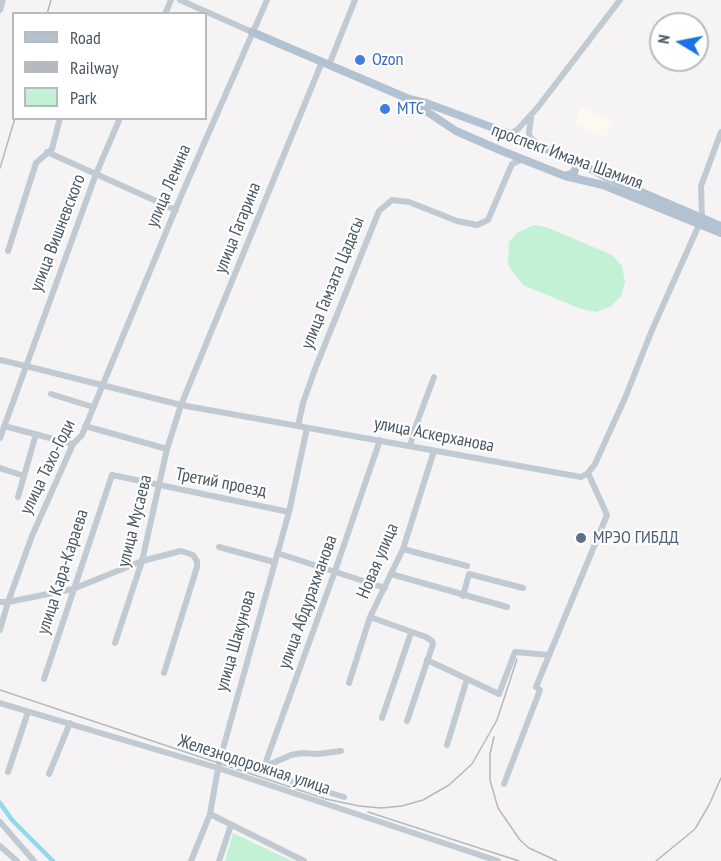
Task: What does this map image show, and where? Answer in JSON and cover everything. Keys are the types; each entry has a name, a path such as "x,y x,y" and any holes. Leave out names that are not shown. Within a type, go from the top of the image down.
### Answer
{"main road":[{"name":"проспект Имама Шамиля","path":"252,32 409,99 475,120 573,160 701,221 721,233"},
{"name":"проспект Имама Шамиля","path":"409,99 456,130 502,151 565,176 603,185 701,221 721,226"},
{"path":"466,135 462,128 463,124 468,120 475,120"},
{"path":"565,176 574,173 576,166 573,160"}],"street":[{"path":"0,10 3,0"},
{"path":"180,0 252,32"},
{"name":"улица Ленина","path":"101,385 267,0"},
{"name":"улица Гагарина","path":"181,405 355,0"},
{"path":"510,134 518,129 538,107 620,0"},
{"path":"538,107 528,126 530,137 540,146"},
{"path":"8,251 36,163 52,148 59,120"},
{"name":"улица Вишневского","path":"0,438 96,174 119,120"},
{"path":"504,784 540,690 536,687 608,515 588,474 595,464 625,398 656,320 701,221 701,186 720,136"},
{"path":"502,151 508,162 507,171"},
{"path":"47,152 176,210"},
{"path":"507,171 512,164 523,159"},
{"name":"улица Гамзата Цадасы","path":"298,426 315,369 379,211 392,200 409,202 457,221 477,225 488,220 507,171"},
{"name":"улица Аскерханова","path":"0,360 181,405 573,477 588,474"},
{"path":"410,446 417,420 434,377"},
{"name":"улица Тахо-Годи","path":"0,630 32,536 73,444 82,435 101,385"},
{"path":"51,394 93,407"},
{"name":"улица Мусаева","path":"115,643 142,561 167,449 181,405"},
{"path":"4,426 73,444"},
{"path":"85,426 167,449"},
{"name":"улица Шакунова","path":"191,861 210,814 218,768 289,512 307,428"},
{"path":"18,497 36,434"},
{"name":"улица Абдурахманова","path":"266,770 380,440"},
{"name":"Новая улица","path":"349,682 370,617 403,549 434,451"},
{"path":"0,468 24,476"},
{"name":"Третий проезд","path":"112,475 289,512"},
{"name":"улица Кара-Караева","path":"44,679 112,475"},
{"path":"219,547 274,562"},
{"path":"403,549 467,566"},
{"path":"0,602 73,589 142,561 181,551 193,555 197,561 184,612 164,673"},
{"path":"277,553 385,588"},
{"path":"391,574 507,607"},
{"path":"463,596 469,574 523,588"},
{"path":"370,617 432,641 407,721"},
{"path":"382,718 411,633"},
{"path":"427,660 499,694 515,652 549,655"},
{"path":"447,745 467,679"},
{"name":"Железнодорожная улица","path":"0,703 218,768 477,858 498,861"},
{"path":"8,772 28,712"},
{"path":"49,774 70,723"},
{"path":"266,770 291,755 341,751"},
{"path":"221,757 344,797"},
{"path":"210,814 304,861"},
{"path":"0,822 34,861"},
{"path":"219,861 231,825"},
{"path":"0,846 17,861"}],"shaded area":[{"path":"582,106 613,121 606,138 574,124"}],"green space":[{"path":"534,225 546,227 612,255 622,266 625,282 621,296 610,307 596,312 581,309 523,285 508,265 509,242 517,233"},
{"path":"233,833 292,861 225,861"}],"waterway":[{"path":"0,803 12,820 53,861"}],"railway":[{"path":"48,12 51,0"},
{"path":"0,168 14,120"},
{"path":"0,690 326,799 381,808 402,806 423,800 449,785 472,764 497,720 517,659"},
{"path":"494,737 490,754 490,780 498,808 520,840 529,848 557,861"},
{"path":"656,861 695,829 721,778"},
{"path":"368,812 519,861"}],"place":[{"name":"Ozon","path":"360,60"},
{"name":"МТС","path":"385,109"},
{"name":"МРЭО ГИБДД","path":"581,538"}]}
